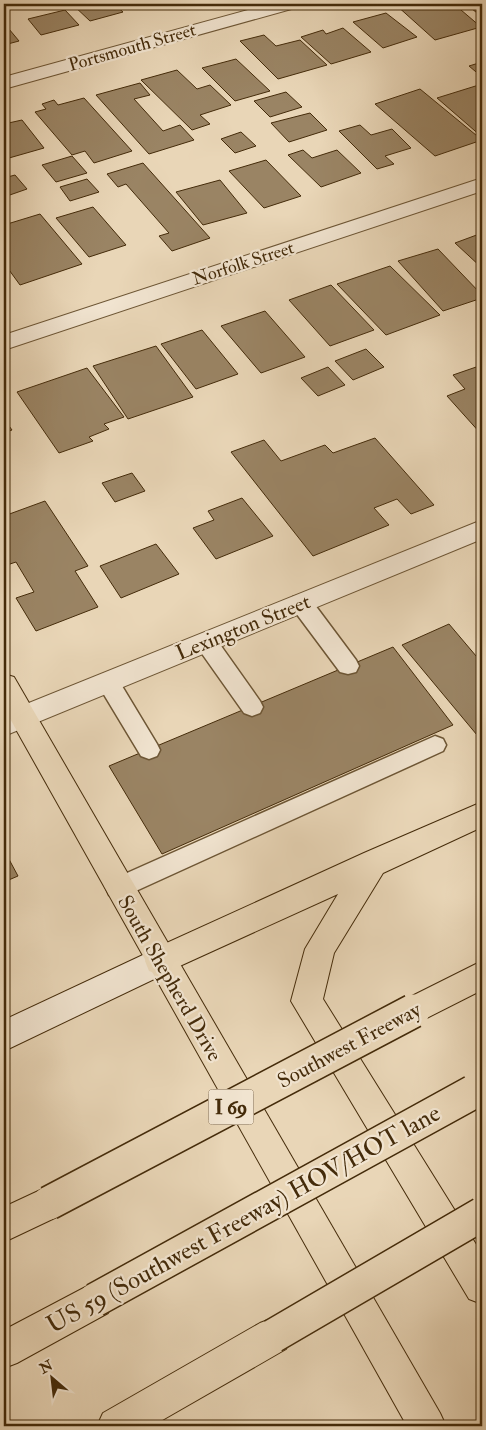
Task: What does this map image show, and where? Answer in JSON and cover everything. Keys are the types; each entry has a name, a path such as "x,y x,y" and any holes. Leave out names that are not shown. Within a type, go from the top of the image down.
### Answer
{"main road":[{"name":"South Shepherd Drive","path":"4,684 14,721 118,888 427,1426"},
{"path":"160,961 482,814"},
{"path":"374,862 320,949 307,1001 482,1286"},
{"name":"Southwest Freeway","path":"4,1225 482,975"},
{"name":"US 59 (Southwest Freeway) HOV/HOT lane","path":"4,1350 478,1089"},
{"path":"116,1426 482,1214"}],"street":[{"name":"Portsmouth Street","path":"4,83 289,4"},
{"name":"Norfolk Street","path":"4,343 482,184"},
{"name":"Lexington Street","path":"14,721 482,529"},
{"path":"4,1036 160,961"}],"lane":[{"path":"301,603 348,666"},
{"path":"206,642 252,707"},
{"path":"108,682 149,750"},
{"path":"118,888 212,839 410,750 435,745"}],"building":[{"path":"72,4 114,4 123,12 90,21"},
{"path":"454,4 481,27 435,40 396,5"},
{"path":"466,4 482,4 482,17"},
{"path":"65,10 79,25 41,35 28,19"},
{"path":"386,13 417,37 383,48 353,22"},
{"path":"4,23 19,41 4,45"},
{"path":"343,28 371,52 331,64 301,37 323,30 326,34"},
{"path":"264,35 276,46 300,40 327,65 278,79 240,41"},
{"path":"236,59 270,91 235,101 202,68"},
{"path":"482,62 482,77 469,66"},
{"path":"177,70 197,89 210,85 231,105 200,115 210,124 192,130 141,80"},
{"path":"140,83 150,95 134,99 163,131 180,125 194,140 149,154 96,95"},
{"path":"482,84 482,137 437,98"},
{"path":"420,89 482,140 435,156 375,104"},
{"path":"286,92 302,107 270,117 254,101"},
{"path":"84,98 132,151 94,163 85,151 72,155 35,112 46,109 42,104 54,100 58,105"},
{"path":"310,113 327,130 289,142 271,123"},
{"path":"22,120 44,148 9,158 4,150 4,124"},
{"path":"360,125 371,135 392,129 411,148 385,156 394,164 377,169 339,131"},
{"path":"241,132 256,146 235,153 221,139"},
{"path":"303,150 312,158 337,150 361,173 321,187 288,155"},
{"path":"72,156 87,173 56,182 42,165"},
{"path":"266,160 301,196 264,208 229,171"},
{"path":"143,163 210,238 172,251 159,236 169,233 126,184 118,187 107,174"},
{"path":"15,175 27,189 4,197 4,178"},
{"path":"87,179 99,192 70,201 60,187"},
{"path":"220,180 247,213 203,225 176,192"},
{"path":"93,207 126,245 89,257 56,218"},
{"path":"40,214 82,264 20,285 4,263 4,225"},
{"path":"482,233 482,268 455,243"},
{"path":"438,249 482,295 482,298 443,311 398,261"},
{"path":"390,266 440,315 386,335 337,284"},
{"path":"331,285 374,330 330,346 289,300"},
{"path":"265,311 305,357 261,373 221,326"},
{"path":"202,330 238,374 196,389 161,344"},
{"path":"156,346 193,397 128,419 93,366"},
{"path":"366,349 384,367 353,380 335,361"},
{"path":"482,365 482,435 447,396 465,389 453,375"},
{"path":"328,367 345,385 318,396 301,378"},
{"path":"87,368 124,417 104,424 109,429 89,437 93,441 59,453 17,392"},
{"path":"4,419 12,430 4,433"},
{"path":"375,438 434,505 411,514 397,499 374,508 389,525 313,556 231,452 264,440 281,461 325,445 333,453"},
{"path":"132,473 145,491 115,502 102,483"},
{"path":"242,498 273,536 216,559 193,528 214,520 208,511"},
{"path":"45,501 88,566 75,571 98,607 36,631 16,598 34,592 16,562 4,566 4,516"},
{"path":"156,544 179,574 121,598 100,566"},
{"path":"449,624 482,663 482,741 402,645"},
{"path":"393,647 453,725 162,854 109,766"},
{"path":"4,850 18,876 4,882"}]}
